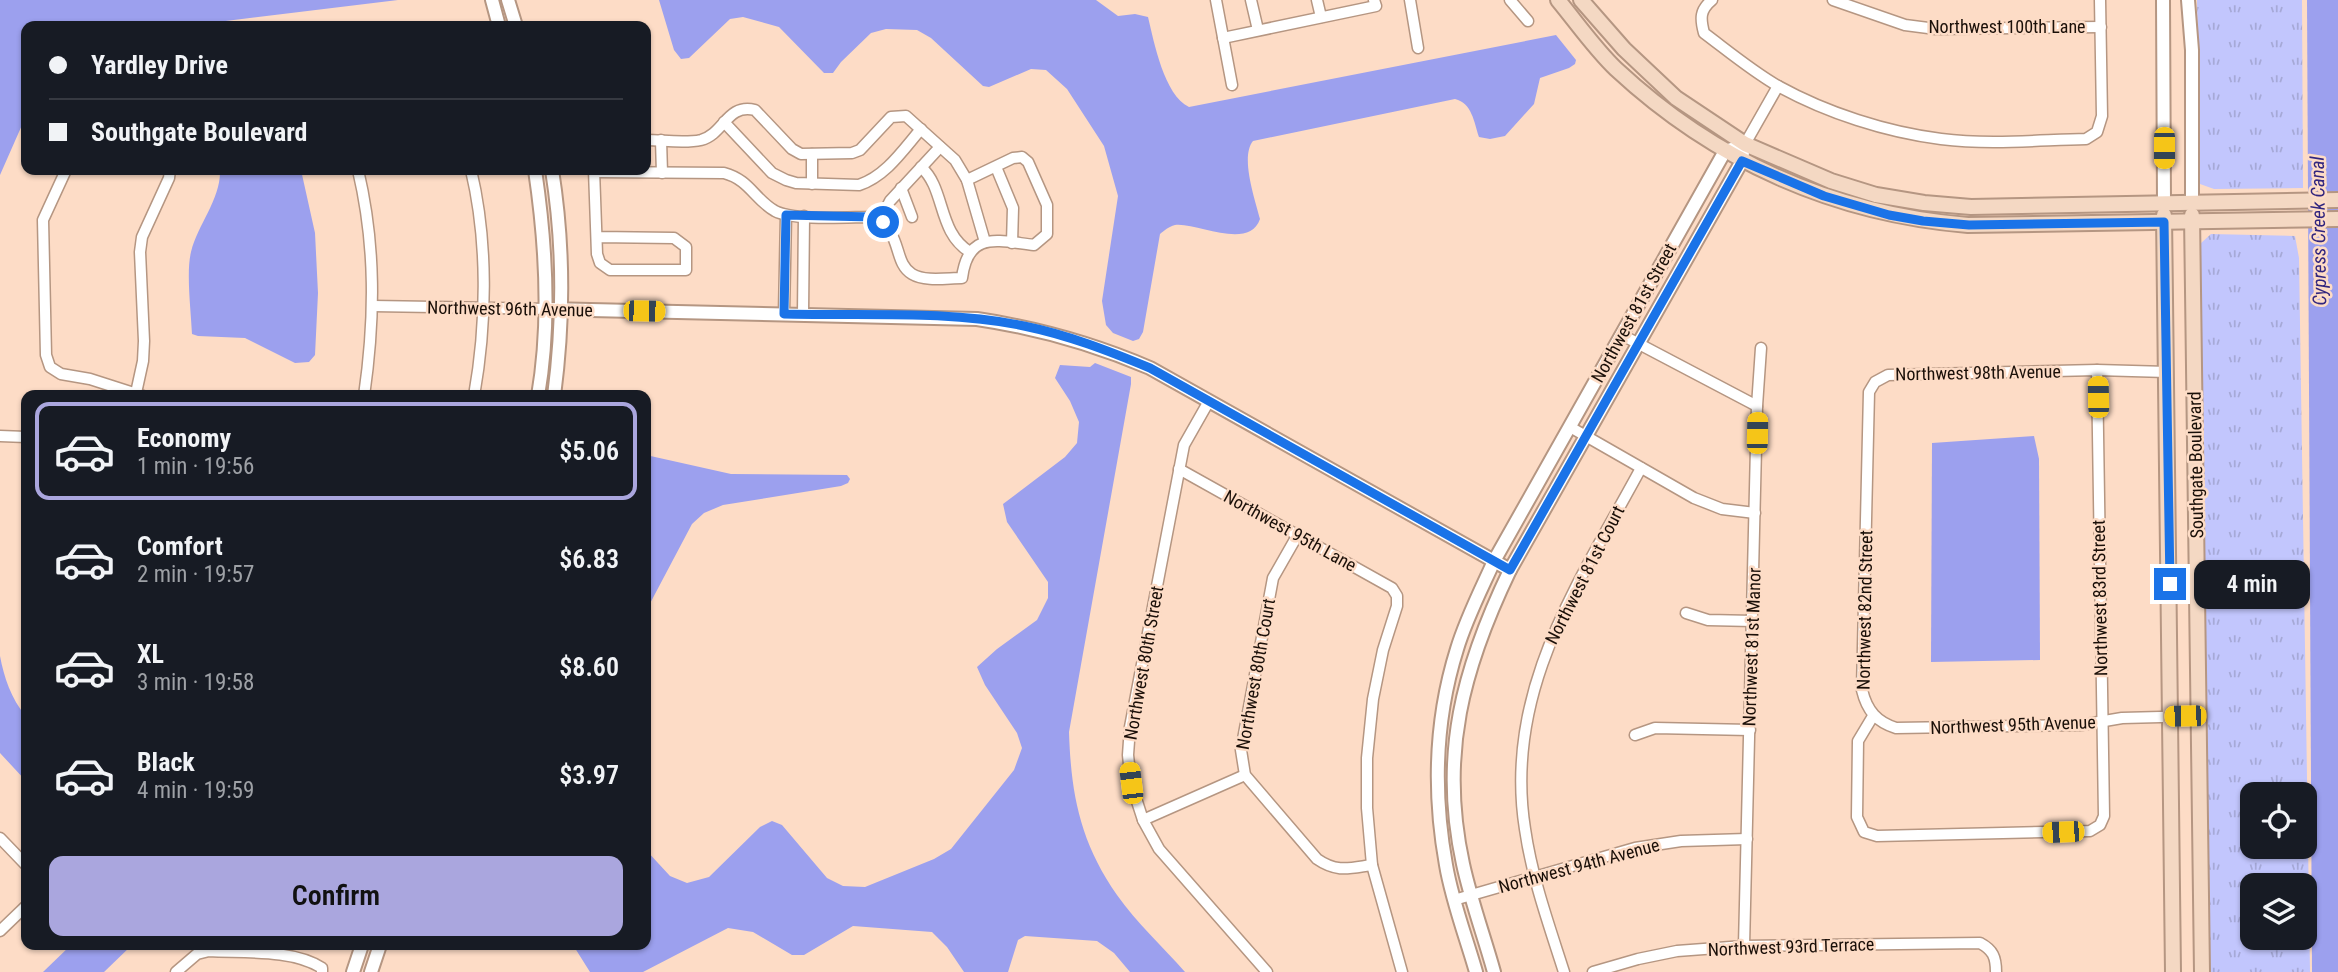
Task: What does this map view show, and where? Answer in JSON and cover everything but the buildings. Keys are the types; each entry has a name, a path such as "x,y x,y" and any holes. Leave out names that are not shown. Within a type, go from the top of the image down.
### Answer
{"main road":[{"path":"1558,0 1614,68 1665,111 1725,151 1824,196 1889,215 1969,225 2338,219"},
{"path":"1581,0 1624,49 1676,98 1745,144 1831,181 1876,195 1971,207 2338,200"},
{"name":"Southgate Boulevard","path":"2192,203 2202,972"},
{"name":"Southgate Boulevard","path":"2164,204 2173,972"}],"street":[{"path":"492,0 498,21"},
{"path":"508,0 514,21"},
{"path":"1216,0 1232,85"},
{"path":"1251,0 1258,30"},
{"path":"1317,0 1321,17"},
{"path":"1223,38 1376,6 1374,0"},
{"path":"1410,0 1418,48"},
{"path":"1510,0 1528,21"},
{"path":"1712,0 1703,8 1700,19 1704,33 1778,86 1885,128 1942,139 1988,141 2086,139 2097,132 2102,116 2100,0"},
{"name":"Northwest 100th Lane","path":"1833,0 1905,25 1936,29 2101,27"},
{"name":"Southgate Boulevard","path":"2163,0 2164,204"},
{"name":"Southgate Boulevard","path":"2188,0 2192,50 2192,203"},
{"name":"Northwest 81st Street","path":"1494,972 1463,863 1457,823 1454,777 1456,737 1462,696 1473,654 1487,617 1510,570 1742,161 1745,144 1778,86"},
{"path":"651,139 699,141 708,137 739,109 755,110 792,149 801,154 852,153 860,150 891,117 906,116 955,160 967,180 985,242"},
{"path":"724,122 772,173 796,183 812,184 859,185 867,182 883,172 921,129"},
{"path":"661,140 662,173"},
{"path":"1725,151 1745,144"},
{"path":"880,220 890,201 940,147"},
{"name":"Northwest 81st Street","path":"1476,972 1446,867 1437,777 1446,694 1457,650 1472,608 1494,561 1725,151"},
{"path":"811,154 812,184"},
{"path":"651,173 724,173 744,181 766,205 779,213 872,217 880,220 891,231 905,267 911,274 924,278 962,278 965,259 974,246 985,242 992,240 1034,246 1047,234 1047,205 1028,162 1022,158 1013,158 967,180"},
{"path":"921,167 931,181 952,236 970,252"},
{"path":"996,167 1013,208 1013,243"},
{"path":"64,175 43,220 46,355 50,367 61,374 126,390"},
{"path":"139,390 143,361 140,252 142,237 169,175"},
{"path":"359,175 367,210 373,262 373,306 365,390"},
{"path":"472,175 481,243 483,309 475,390"},
{"path":"536,175 542,214 547,309 539,390"},
{"path":"553,175 562,271 554,390"},
{"path":"594,175 597,254 600,263 610,270 686,270 686,247 674,238 597,237"},
{"path":"901,188 912,218"},
{"path":"784,314 786,215"},
{"path":"803,314 804,216"},
{"path":"786,251 803,252"},
{"name":"Northwest 96th Avenue","path":"373,306 803,314 965,319 1022,326 1109,351 1150,368 1510,570"},
{"path":"1622,335 1757,406"},
{"name":"Northwest 81st Manor","path":"1744,946 1757,406 1761,348"},
{"name":"Northwest 98th Avenue","path":"1875,382 1888,375 2097,370 2167,372"},
{"name":"Northwest 83rd Street","path":"2097,370 2104,816 2100,825"},
{"name":"Northwest 82nd Street","path":"1875,382 1869,392 1862,690 1865,703 1874,716 1858,741 1857,817 1864,832 1877,836 2090,831 2100,825"},
{"name":"Northwest 80th Street","path":"1209,401 1184,445 1130,727 1128,755 1131,783 1143,820 1159,849 1266,972"},
{"path":"1570,427 1694,498 1722,509 1755,513"},
{"path":"0,436 21,437"},
{"name":"Northwest 81st Court","path":"1564,972 1534,876 1524,827 1521,787 1528,708 1540,666 1559,620 1642,468"},
{"name":"Northwest 95th Lane","path":"1179,469 1392,588 1396,596 1396,606 1373,699 1367,758 1367,808 1372,865"},
{"name":"Northwest 80th Court","path":"1297,536 1273,579 1241,750 1245,775 1317,859 1330,868 1372,865"},
{"path":"1686,613 1708,620 1753,621"},
{"name":"Northwest 95th Avenue","path":"1874,716 1882,724 1896,729 2081,725 2122,718 2199,716"},
{"path":"1635,735 1655,729 1749,730"},
{"path":"1143,820 1245,775"},
{"path":"0,838 21,860"},
{"name":"Northwest 94th Avenue","path":"1454,900 1635,848 1681,841 1747,839"},
{"path":"1372,865 1402,972"},
{"path":"0,931 21,911"},
{"name":"Northwest 93rd Terrace","path":"1593,972 1677,951 1744,946 1980,943 1991,949 1996,960 1996,972"},
{"path":"353,972 360,950"},
{"path":"371,972 378,950"},
{"path":"176,972 197,954 209,951 296,956 310,960 322,970"}],"green space":[{"path":"2197,0 2302,0 2303,188 2214,189 2200,184"},
{"path":"2211,234 2295,236 2299,258 2307,782 2240,782 2240,859 2308,859 2308,873 2240,873 2240,950 2310,950 2310,972 2209,972 2200,244"}],"water":[{"path":"0,0 398,0 226,21 21,21 21,127 0,175"},
{"path":"659,0 1096,0 1118,16 1135,14 1148,17 1167,80 1180,101 1189,107 1556,35 1576,60 1569,68 1540,78 1534,104 1505,136 1490,139 1479,137 1469,109 1455,99 1253,141 1249,148 1248,167 1260,219 1254,228 1245,233 1221,233 1175,225 1160,234 1143,332 1139,339 1133,341 1113,333 1106,325 1102,301 1118,196 1104,146 1067,89 1046,70 1031,69 989,87 983,86 931,38 917,30 886,29 871,33 833,73 824,73 779,27 743,17 730,19 689,58 681,59 674,50"},
{"name":"Cypress Creek Canal","path":"2307,0 2338,0 2338,972 2312,972 2312,950 2317,950 2317,873 2311,873 2311,859 2317,859 2317,782 2311,782"},
{"path":"220,175 302,175 315,233 318,293 315,355 309,362 295,363 245,338 192,334 189,281 191,252"},
{"path":"1095,363 1131,377 1131,384 1069,732 1075,797 1086,836 1104,875 1133,915 1185,972 1130,972 1114,953 1097,941 1025,936 1018,940 1008,972 964,972 947,947 932,932 853,926 804,955 792,955 753,932 728,928 643,972 590,972 576,950 651,950 651,855 670,876 687,883 709,877 760,827 772,821 782,825 827,878 843,886 865,887 934,859 951,849 1014,770 1022,748 1017,733 985,685 977,667 1037,620 1048,598 1048,582 1007,522 1003,504 1065,457 1077,443 1079,422 1070,401 1055,378 1060,365 1090,367"},
{"path":"2034,436 2039,459 2040,660 1931,662 1932,443"},
{"path":"651,456 731,474 847,475 850,479 841,486 723,505 704,513 692,524 651,602"},
{"path":"0,656 9,688 21,709 21,776 0,753"},
{"path":"66,950 127,950 104,972 43,972"}],"route":[{"path":"883,222 872,217 786,215 784,314 977,319 1065,336 1109,351 1150,368 1510,570 1742,161 1824,196 1889,215 1923,221 1969,225 2164,222 2170,584"}]}
